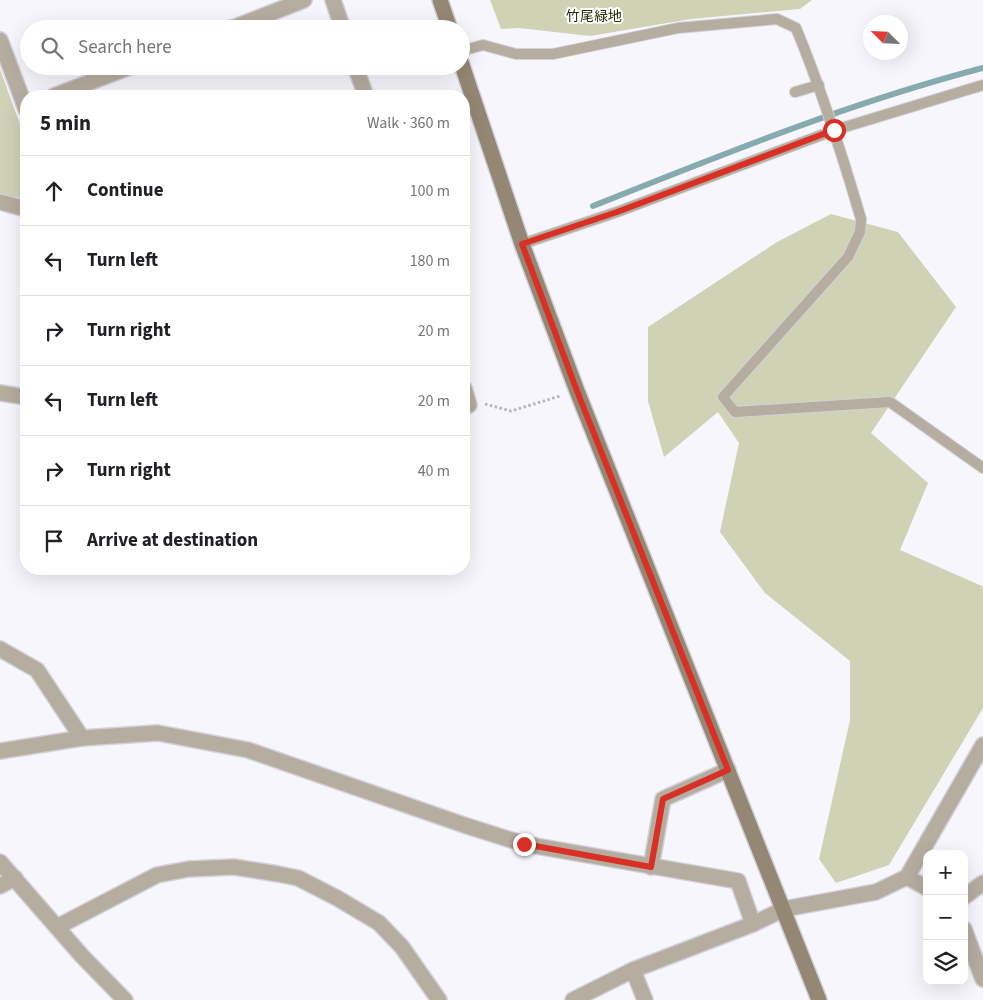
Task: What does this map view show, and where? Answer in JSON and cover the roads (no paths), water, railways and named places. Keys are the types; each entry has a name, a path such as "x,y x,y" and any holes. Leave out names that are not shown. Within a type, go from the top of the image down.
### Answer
{"street":[{"path":"253,20 304,0"},
{"path":"333,0 340,20"},
{"path":"440,0 447,20"},
{"path":"0,40 20,92"},
{"path":"70,90 109,75"},
{"path":"359,75 364,90"},
{"path":"465,75 522,244 577,391 819,1000"},
{"path":"0,202 20,207"},
{"path":"0,393 20,396"},
{"path":"0,648 37,670 82,738"},
{"path":"0,751 82,738 158,733 248,750 524,844 738,881 753,924"},
{"path":"573,1000 633,970 753,924 784,909 876,892 907,877 983,745"},
{"path":"651,867 663,799 728,770"},
{"path":"0,862 82,956 125,1000"},
{"path":"57,926 158,875 189,869 234,867 278,874 298,878 379,923 402,947 439,1000"},
{"path":"907,877 923,886"},
{"path":"0,886 15,878"},
{"path":"967,895 983,883"},
{"path":"968,940 983,979"},
{"path":"633,970 645,1000"}],"lane":[{"path":"470,49 483,46 516,54 553,54 678,28 777,19 796,28 819,84 862,219 860,232 848,257 723,397 735,412 890,402 983,468"},
{"path":"795,92 819,84"},
{"path":"522,244 617,212 834,130 983,85"}],"waterway":[{"path":"593,206 737,149 834,114 983,68"}],"park label":[{"name":"竹尾緑地","path":"594,17"}]}
